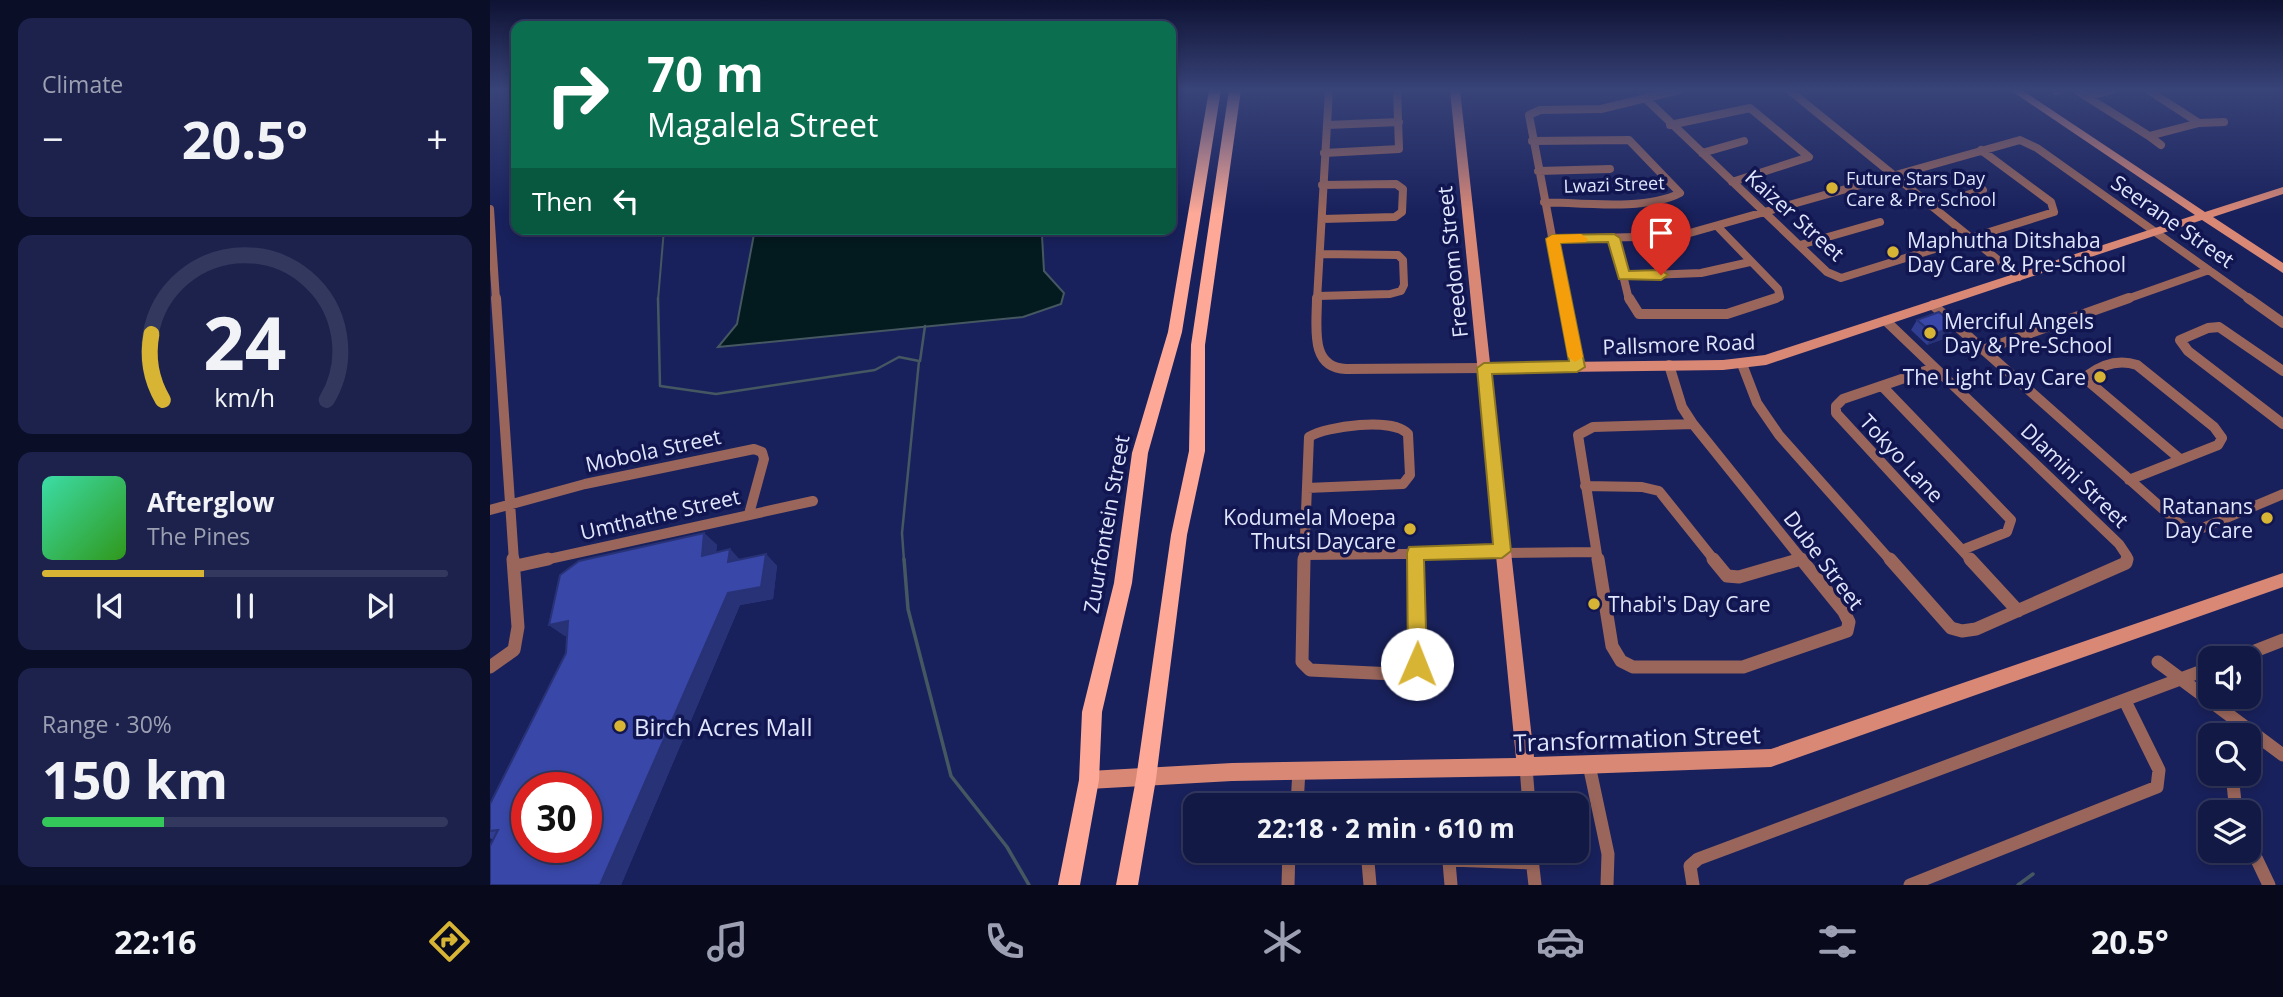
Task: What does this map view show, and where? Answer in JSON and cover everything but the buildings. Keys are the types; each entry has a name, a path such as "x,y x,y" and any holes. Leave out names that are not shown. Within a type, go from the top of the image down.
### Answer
{"main road":[{"name":"Zuurfontein Street","path":"1069,885 1089,780 1092,712 1126,564 1140,453 1175,332 1208,131"},
{"path":"1127,885 1146,779 1179,535 1197,451 1198,345 1229,131"}],"street":[{"name":"Pallsmore Road","path":"1326,131 1322,185 1318,350 1322,360 1330,366 1346,369 1742,364 1778,357 2283,190"},
{"path":"1324,153 1396,150 1399,146 1399,131"},
{"name":"Freedom Street","path":"1459,131 1527,793"},
{"path":"1531,131 1577,367"},
{"name":"Kaizer Street","path":"1677,131 1830,274 1845,278 2055,210 2051,202 1981,150"},
{"path":"1732,182 1802,161 1808,155 1779,131"},
{"path":"1840,131 2019,277"},
{"path":"2077,131 2283,269"},
{"path":"2140,131 2161,145"},
{"path":"2149,136 2169,131"},
{"name":"Lwazi Street","path":"1532,141 1629,140 1680,193 1674,197 1646,202 1545,202"},
{"name":"Seerane Street","path":"1552,239 1679,236 2016,140 2028,143 2283,323"},
{"path":"1702,153 1744,141"},
{"path":"1538,171 1610,169"},
{"path":"1322,185 1396,184 1402,186 1403,192 1402,212 1395,217 1322,219"},
{"path":"1931,206 1983,190"},
{"path":"490,209 493,315 516,566 516,643 509,655 490,667"},
{"path":"1800,245 1880,222"},
{"path":"1614,238 1630,304 1639,314 1727,314 1780,297 1778,289 1717,226"},
{"path":"1318,296 1390,294 1401,291 1404,285 1404,263 1398,255 1320,254"},
{"path":"1623,276 1701,274 1750,262"},
{"path":"1983,350 2209,270"},
{"path":"1933,305 2180,525 2195,531 2283,494"},
{"name":"Dlamini Street","path":"1742,364 1757,403 1774,429 1939,618 1956,631 1976,629 2122,566 2127,556 2113,538 1886,321"},
{"path":"2282,421 2188,351 2180,340 2208,328 2219,327 2283,371"},
{"path":"2129,481 2221,443 2220,434 2133,363 2121,361 2090,373 2087,377 2091,383 2180,459"},
{"name":"Dube Street","path":"1596,552 1612,646 1618,658 1626,665 1638,668 1743,667 1844,633 1849,626 1847,616 1693,424 1679,399 1669,365"},
{"name":"Tokyo Lane","path":"1934,368 1843,399 1836,406 1836,414 2018,611"},
{"path":"1882,386 2004,509 2011,520 2007,532 1962,550"},
{"path":"1304,555 1596,552 1578,444 1579,432 1592,427 1693,424"},
{"path":"1307,488 1403,484 1410,475 1408,434 1401,427 1394,426 1327,428 1314,432 1308,440 1300,651 1306,668 1320,673 1394,674 1410,671 1419,660 1415,553"},
{"name":"Mobola Street","path":"490,510 510,502 754,449 762,452 764,459 749,514"},
{"path":"1585,486 1642,487 1659,491 1727,576 1739,577 1801,559"},
{"name":"Umthathe Street","path":"516,566 813,501"},
{"name":"Transformation Street","path":"1089,780 1146,779 1232,772 1754,760 1787,754 2283,580"},
{"path":"2261,649 2283,640"},
{"path":"2158,662 2234,723"},
{"path":"1693,885 1690,866 1698,859 2198,673"},
{"path":"1910,885 2157,787 2160,780 2159,770 2125,701"},
{"path":"2261,742 2283,755"},
{"path":"1589,765 1608,854 1607,885"},
{"path":"1298,793 1300,770"},
{"path":"1288,885 1289,863"},
{"path":"1368,863 1370,885"},
{"path":"1449,863 1451,885"},
{"path":"1532,863 1535,885"},
{"path":"2259,863 2269,885"}],"shaded area":[{"path":"754,235 1041,235 1044,271 1064,293 1061,304 1023,317 718,347 737,324"}],"waterway":[{"path":"658,300 663,235"},
{"path":"658,300 660,386 716,394 875,370 899,357 919,361 902,533 904,561"},
{"path":"920,361 925,326"},
{"path":"904,559 908,609 951,776 1007,847 1029,885"},
{"path":"2018,885 2033,874"}],"slow traffic":[{"path":"1575,357 1552,239 1581,239"}],"place":[{"name":"Future Stars Day Care & Pre School","path":"1832,188"},
{"name":"Maphutha Ditshaba Day Care & Pre-School","path":"1893,252"},
{"name":"Merciful Angels Day & Pre-School","path":"1930,333"},
{"name":"The Light Day Care","path":"2100,377"},
{"name":"Ratanans Day Care","path":"2267,518"},
{"name":"Kodumela Moepa Thutsi Daycare","path":"1410,529"},
{"name":"Thabi's Day Care","path":"1594,604"},
{"name":"Birch Acres Mall","path":"620,726"}],"route":[{"path":"1417,664 1415,553 1502,551 1484,368 1577,367 1552,239 1614,238 1623,276 1661,275"}]}
